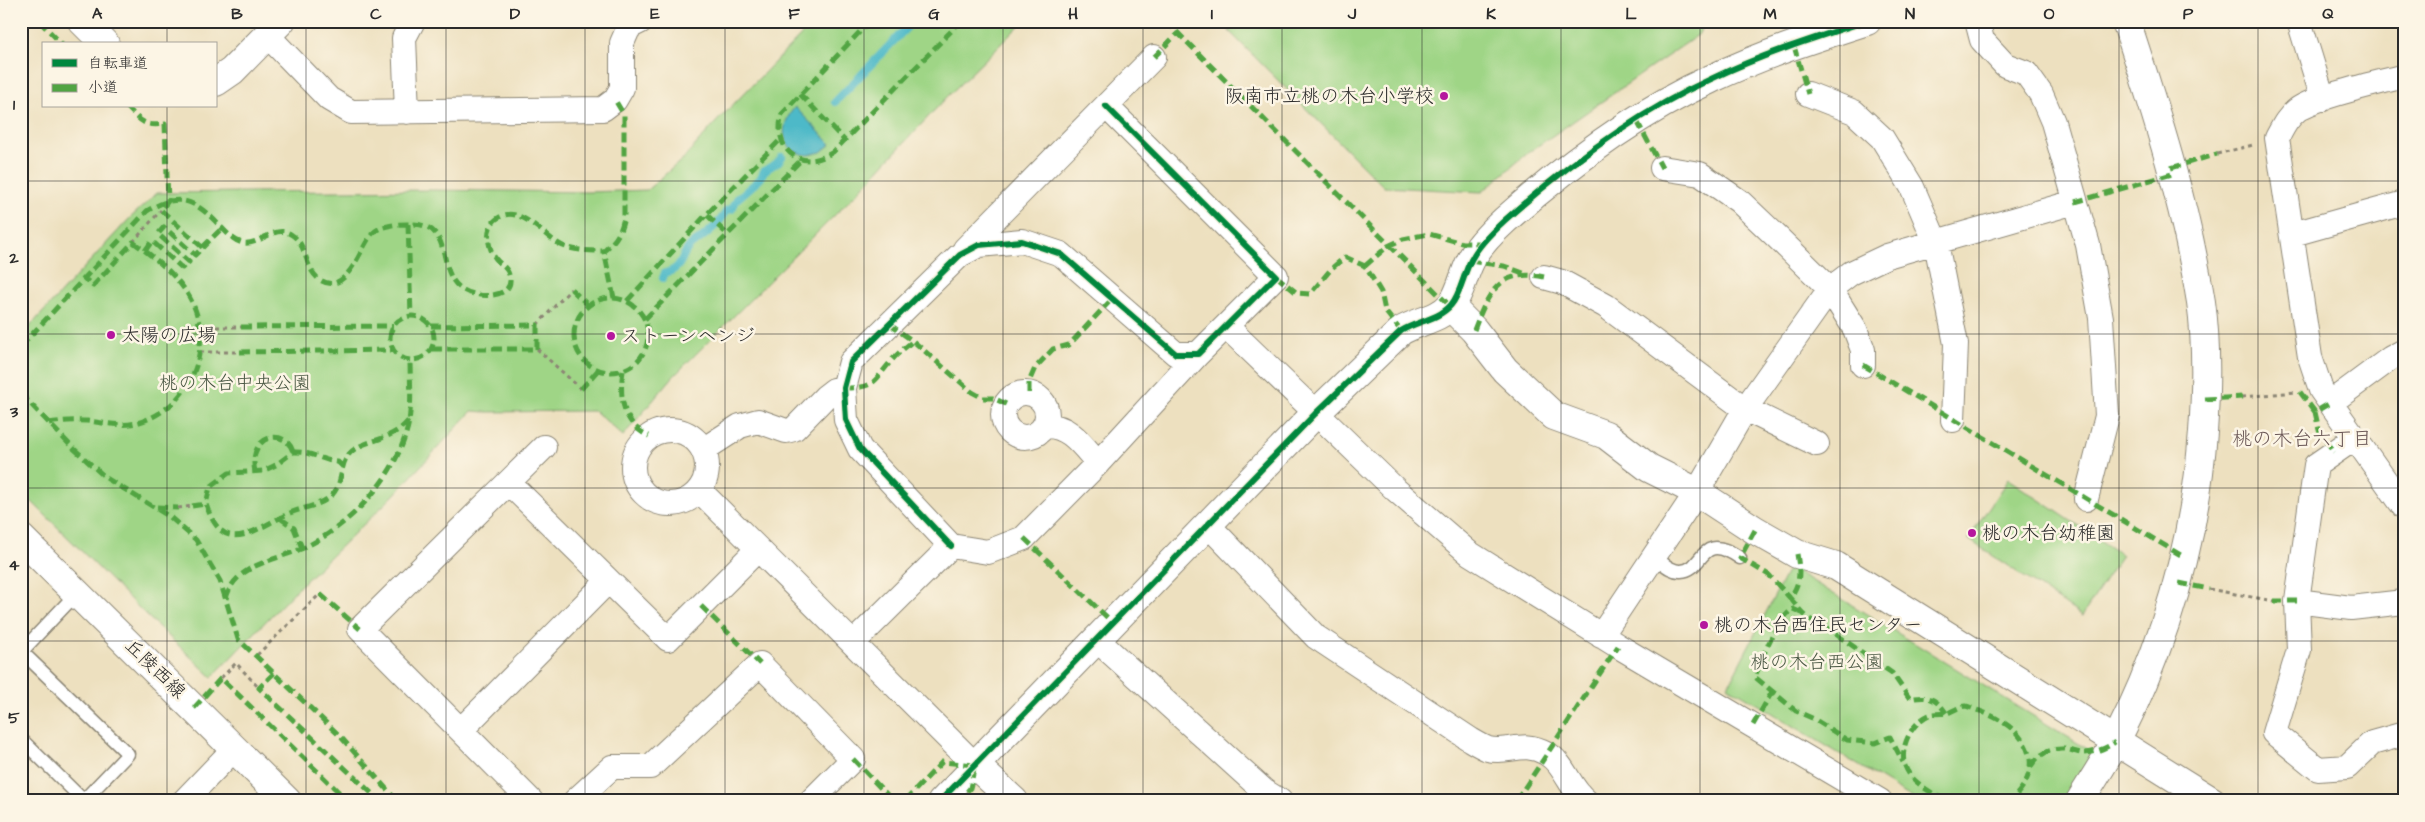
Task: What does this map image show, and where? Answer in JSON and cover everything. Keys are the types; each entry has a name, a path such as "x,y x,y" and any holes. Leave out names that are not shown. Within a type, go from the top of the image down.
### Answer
{"street":[{"path":"82,21 102,42"},
{"path":"407,112 404,38 413,21"},
{"path":"218,81 232,71 274,28 329,99 351,112 603,109 616,100 622,88 622,43 629,28 641,21"},
{"path":"940,801 1315,414 1401,331 1412,324 1441,314 1450,306 1457,296 1476,252 1503,222 1544,188 1668,101 1710,79 1762,57 1867,21"},
{"path":"1977,21 1982,40 2005,65 2026,73 2041,94 2053,122 2088,245 2101,318 2107,416 2086,499"},
{"path":"2080,801 2115,742 2157,649 2179,583 2199,479 2206,388 2201,303 2187,234 2158,116 2126,21"},
{"path":"2299,21 2323,99"},
{"path":"1106,106 1276,276 1198,354 1098,463 1024,538 988,552 950,546 860,449 846,420 844,388 851,362 960,255 1106,106 1154,58"},
{"path":"2404,76 2323,99 2298,109 2285,122 2277,138 2293,234 2310,357 2321,390 2404,507"},
{"path":"1808,94 1854,112 1882,138 1912,187 1936,243 1956,344 1953,420"},
{"path":"1662,168 1700,174 1739,201 1830,289 1855,329 1862,350 1863,365"},
{"path":"1601,636 1697,492 1745,409 1830,289 1850,274 1887,256 2075,202"},
{"path":"2293,234 2404,203"},
{"path":"960,255 979,245 1022,241 1061,254 1176,354 1198,354"},
{"path":"1544,277 1562,282 1606,306 1745,409 1817,444"},
{"path":"1450,306 1474,330 1505,370 1554,416 1606,435 1649,468 1697,492 1755,530 1797,554 1836,566 2208,800"},
{"path":"1227,327 1315,414 1396,490 1469,553 1601,636 1880,801"},
{"path":"2330,403 2391,358 2404,351"},
{"path":"703,450 740,426 758,421 786,431 794,429 825,397 834,390 844,388"},
{"path":"1044,426 1055,425 1072,434 1098,463"},
{"path":"673,429 685,432 696,440 703,450 707,462 706,475 699,490 681,502 664,503 656,501 641,490 635,480 633,469 634,456 640,445 649,436 660,431 673,429"},
{"path":"2355,438 2316,465 2297,601 2299,650 2274,733 2318,769 2348,767 2372,743 2404,734"},
{"path":"531,801 462,729 360,629 544,448"},
{"path":"509,482 668,639 758,549"},
{"path":"699,490 854,642 975,765 1014,801"},
{"path":"1208,525 1316,637 1471,740 1489,749 1530,747 1546,753 1557,762 1575,789 1586,801"},
{"name":"丘陵西線","path":"21,538 287,801"},
{"path":"854,642 950,546"},
{"path":"462,729 608,581"},
{"path":"2297,601 2351,608 2404,602"},
{"path":"1097,640 1264,791 1280,801"},
{"path":"575,801 612,767 650,767 760,664 852,759 812,801"},
{"path":"184,801 234,749"}],"lane":[{"path":"1654,557 1671,569 1682,571 1694,566 1701,554 1714,548 1727,549 1740,558"},
{"path":"21,739 83,801 128,754 21,652 77,593"}],"path":[{"path":"2217,154 2277,138"},
{"path":"133,242 161,210"},
{"path":"537,326 571,289"},
{"path":"200,328 240,328"},
{"path":"537,349 581,389"},
{"path":"200,352 240,352"},
{"path":"2242,397 2300,392"},
{"path":"178,508 192,506"},
{"path":"2209,589 2273,601"},
{"path":"257,655 320,594"},
{"path":"221,678 236,663 259,688"}],"green space":[{"name":"桃の木台中央公園","path":"815,21 1024,21 946,98 856,194 672,378 623,436 595,411 472,411 391,498 298,588 212,677 145,614 21,491 21,336 129,219 157,193 428,190 587,192 647,190 684,158 717,121"},
{"name":"阪南市立桃の木台小学校","path":"1219,21 1706,21 1698,35 1529,152 1482,192 1384,187"},
{"path":"2008,479 2122,555 2082,616 1968,539"},
{"name":"桃の木台西公園","path":"1791,564 1801,574 2094,753 2064,801 1917,801 1728,686"}],"water":[{"path":"795,107 831,144 821,152 808,155 798,153 791,149 787,143 784,129"}],"waterway":[{"path":"835,102 913,21"},
{"path":"663,278 665,273 679,265 691,245 715,226 727,210 732,209 737,199 760,179 764,171 782,157"}],"marked path":[{"path":"39,21 60,42"},
{"path":"870,21 782,114 781,138 785,147 800,159 821,158 833,152 961,21"},
{"path":"1166,21 1450,306"},
{"path":"1154,57 1178,33"},
{"path":"1794,46 1808,94"},
{"path":"800,94 845,141"},
{"path":"614,298 604,251 617,236 624,217 624,115 615,100"},
{"path":"128,108 135,116 147,124 165,124 168,201 161,210 203,248"},
{"path":"1637,121 1662,168"},
{"path":"627,301 706,215 781,139"},
{"path":"2171,168 2217,154"},
{"path":"645,319 801,160"},
{"path":"2075,202 2172,174"},
{"path":"21,346 147,211 170,201 188,202 205,211 231,237 243,243 249,243 280,232 292,235 301,245 309,265 316,276 322,281 331,283 339,281 346,275 374,232 397,224 426,227 436,234 452,279 460,288 480,295 494,295 506,290 509,286 508,272 493,254 488,237 491,227 498,218 515,215 532,223 563,246 578,250 604,251"},
{"path":"707,215 728,235"},
{"path":"408,224 411,316"},
{"path":"145,251 152,241 182,268 189,262 158,234 164,227 195,255 222,228"},
{"path":"1365,266 1388,246 1403,239 1429,234 1462,243 1484,243"},
{"path":"49,423 82,421 122,425 143,421 160,413 174,402 194,372 199,355 198,320 187,293 174,276 133,242 93,286 84,278"},
{"path":"1276,276 1297,293 1310,294 1332,268 1345,257 1365,266 1381,292 1385,311 1401,331"},
{"path":"1470,261 1504,266 1526,274"},
{"path":"1474,330 1490,295 1497,286 1516,276 1544,277"},
{"path":"571,289 588,305"},
{"path":"611,298 632,304 642,314 648,335 642,356 632,366 611,372 590,366 580,356 574,335 580,314 590,304 611,298"},
{"path":"1029,393 1029,382 1035,368 1053,349 1069,345 1112,299"},
{"path":"412,316 424,320 430,326 434,338 430,350 424,356 412,360 400,356 394,350 390,338 394,326 400,320 412,316"},
{"path":"889,324 913,341 972,392 983,398 993,398 1006,404"},
{"path":"431,326 537,325 537,349 431,349"},
{"path":"241,327 393,326"},
{"path":"844,388 862,387 873,382 894,357 913,341"},
{"path":"240,352 393,350"},
{"path":"226,599 230,588 246,571 301,549 319,539 337,527 370,497 395,461 409,421 411,398 410,360"},
{"path":"1863,365 2184,557"},
{"path":"581,389 598,370"},
{"path":"623,371 622,399 624,408 633,424 649,436"},
{"path":"2300,392 2315,412 2330,403"},
{"path":"21,394 72,447 106,478 170,517 196,540 220,581 238,639 340,736 397,801"},
{"path":"2205,399 2242,397"},
{"path":"2315,412 2319,430 2334,452"},
{"path":"343,467 338,462 306,453 293,452 276,465 263,471 229,473 210,487 206,504 213,521 222,531 231,535 253,532 290,513 328,499 336,490 340,479 344,462 350,453 356,448 394,433 409,420"},
{"path":"255,472 254,459 257,449 268,438 276,437 283,439 289,444 293,452"},
{"path":"192,506 206,504"},
{"path":"157,507 178,508"},
{"path":"280,518 294,528 302,548"},
{"path":"1755,530 1740,558 1769,575 1790,598"},
{"path":"1024,538 1113,623"},
{"path":"1797,554 1799,577 1790,598 1801,611 1892,673 1910,699 1922,697 1931,699 1939,704 1946,713"},
{"path":"2179,583 2209,589"},
{"path":"320,594 360,629"},
{"path":"2273,601 2297,601"},
{"path":"701,606 760,664"},
{"path":"1802,613 1793,609 1775,630 1755,677 1796,711 1814,719 1847,740 1875,743 1890,737 1903,762"},
{"path":"1516,801 1618,646"},
{"path":"274,673 259,688 380,801"},
{"path":"194,708 221,678 348,801"},
{"path":"1753,725 1772,692"},
{"path":"1945,801 1922,786 1908,772 1904,759 1905,744 1912,730 1929,715 1948,713 1966,706 1997,718 2018,735 2028,750 2030,759 2028,777 2022,788 2009,801"},
{"path":"2031,766 2041,755 2050,751 2065,749 2081,753 2090,752 2103,749 2115,742"},
{"path":"853,759 893,801"},
{"path":"905,801 942,762 975,765 970,788 959,801"}],"cycle path":[{"path":"940,801 1315,414 1401,331 1440,314 1451,305 1471,260 1478,249 1505,220 1528,200 1603,142 1684,92 1730,70 1768,55 1867,21"},
{"path":"951,546 860,449 846,420 844,388 851,362 960,255 979,245 1022,241 1061,254 1176,354 1198,354 1276,276 1106,106"}],"place":[{"name":"阪南市立桃の木台小学校","path":"1444,96"},
{"name":"太陽の広場","path":"111,335"},
{"name":"ストーンヘンジ","path":"611,336"},
{"name":"桃の木台幼稚園","path":"1972,533"},
{"name":"桃の木台西住民センター","path":"1704,625"}],"district":[{"name":"桃の木台六丁目","path":"2302,439"}]}
